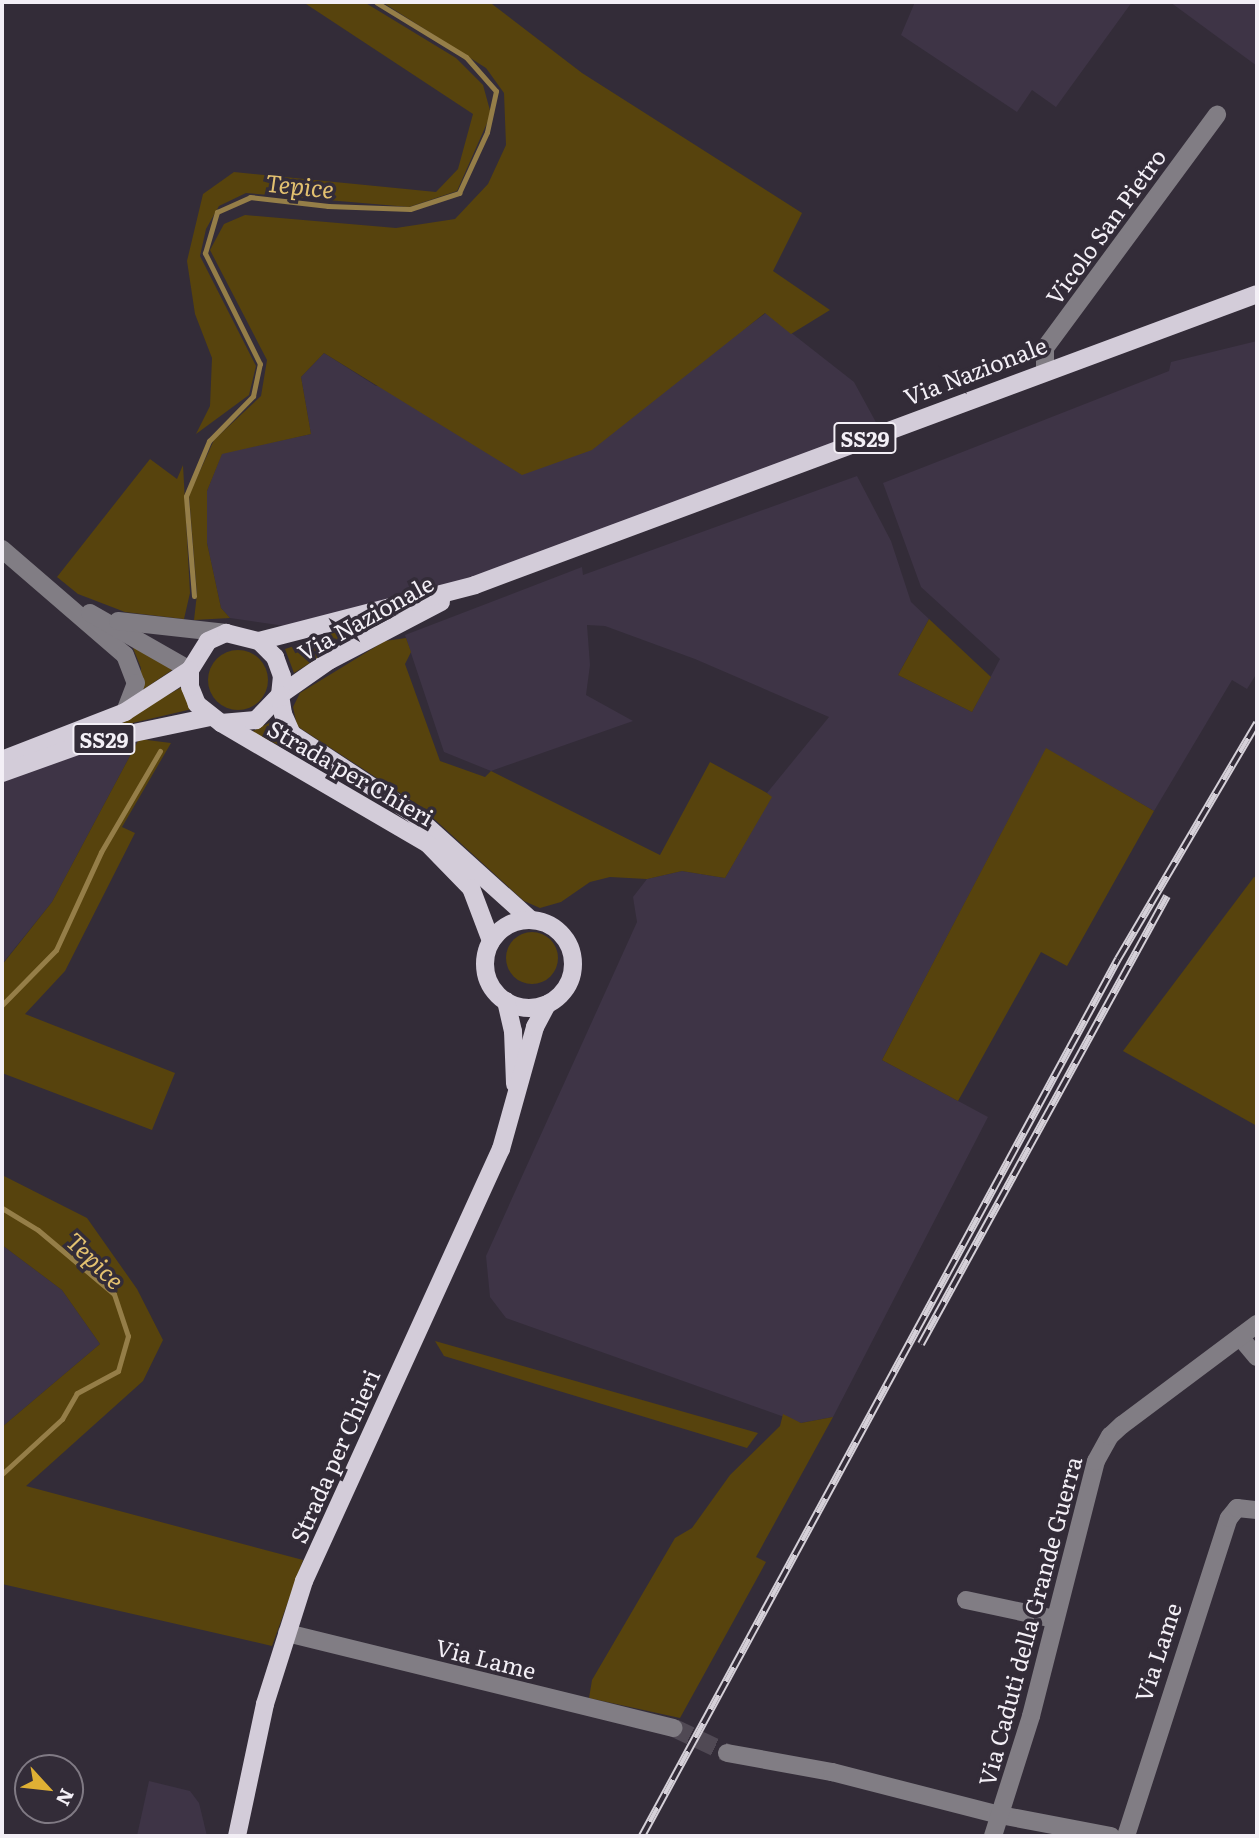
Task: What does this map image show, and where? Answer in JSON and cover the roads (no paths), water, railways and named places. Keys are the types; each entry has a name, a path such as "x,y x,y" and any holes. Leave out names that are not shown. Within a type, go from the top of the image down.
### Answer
{"main road":[{"name":"Via Nazionale","path":"226,633 259,641 475,585 1045,370 1257,295"},
{"name":"Via Nazionale","path":"216,720 256,720 280,695 330,660 475,585"},
{"path":"216,720 197,704 190,670 208,641 226,633"},
{"name":"Via Nazionale","path":"259,641 275,657 282,676 280,695"},
{"name":"SS29","path":"2,760 125,712 190,670"},
{"name":"Strada per Chieri","path":"280,695 292,734 308,748 412,813 531,920"},
{"name":"Strada per Chieri","path":"216,720 428,844 471,888 491,941"},
{"name":"SS29","path":"2,773 86,743 216,720"},
{"path":"531,920 560,932 571,953 566,988 547,1004 526,1007 506,1001 492,986 485,967 491,941 508,925 531,920"},
{"name":"Strada per Chieri","path":"506,1001 513,1031 514,1108"},
{"name":"Strada per Chieri","path":"237,1836 265,1704 286,1633 332,1517 478,1201 514,1108 535,1027 547,1004"}],"street":[{"name":"Vicolo San Pietro","path":"1045,370 1045,348 1217,115"},
{"path":"2,549 66,600 132,663 136,683 125,712"},
{"path":"66,600 190,670"},
{"path":"103,619 226,633"},
{"name":"Via Caduti della Grande Guerra","path":"993,1836 1055,1619 1096,1461 1110,1436 1257,1325"},
{"path":"1240,1337 1257,1357"},
{"name":"Via Lame","path":"1126,1836 1229,1518 1237,1508 1257,1510"},
{"path":"966,1600 1055,1619"},
{"name":"Via Lame","path":"286,1633 674,1728"},
{"path":"727,1753 832,1772 1079,1833 1111,1836"}],"waterway":[{"name":"Tepice","path":"194,596 186,496 209,441 253,396 260,364 205,253 217,212 250,197 328,206 410,209 459,193 487,132 496,91 466,57 376,2"},
{"name":"Tepice","path":"2,1005 56,950 101,852 160,751"},
{"name":"Tepice","path":"2,1208 38,1230 114,1294 128,1336 118,1371 77,1393 62,1419 2,1474"}],"tunnel":[{"path":"674,1728 727,1753"}],"railway":[{"path":"642,1836 1118,959 1257,723"},
{"path":"921,1344 1167,896"}]}
